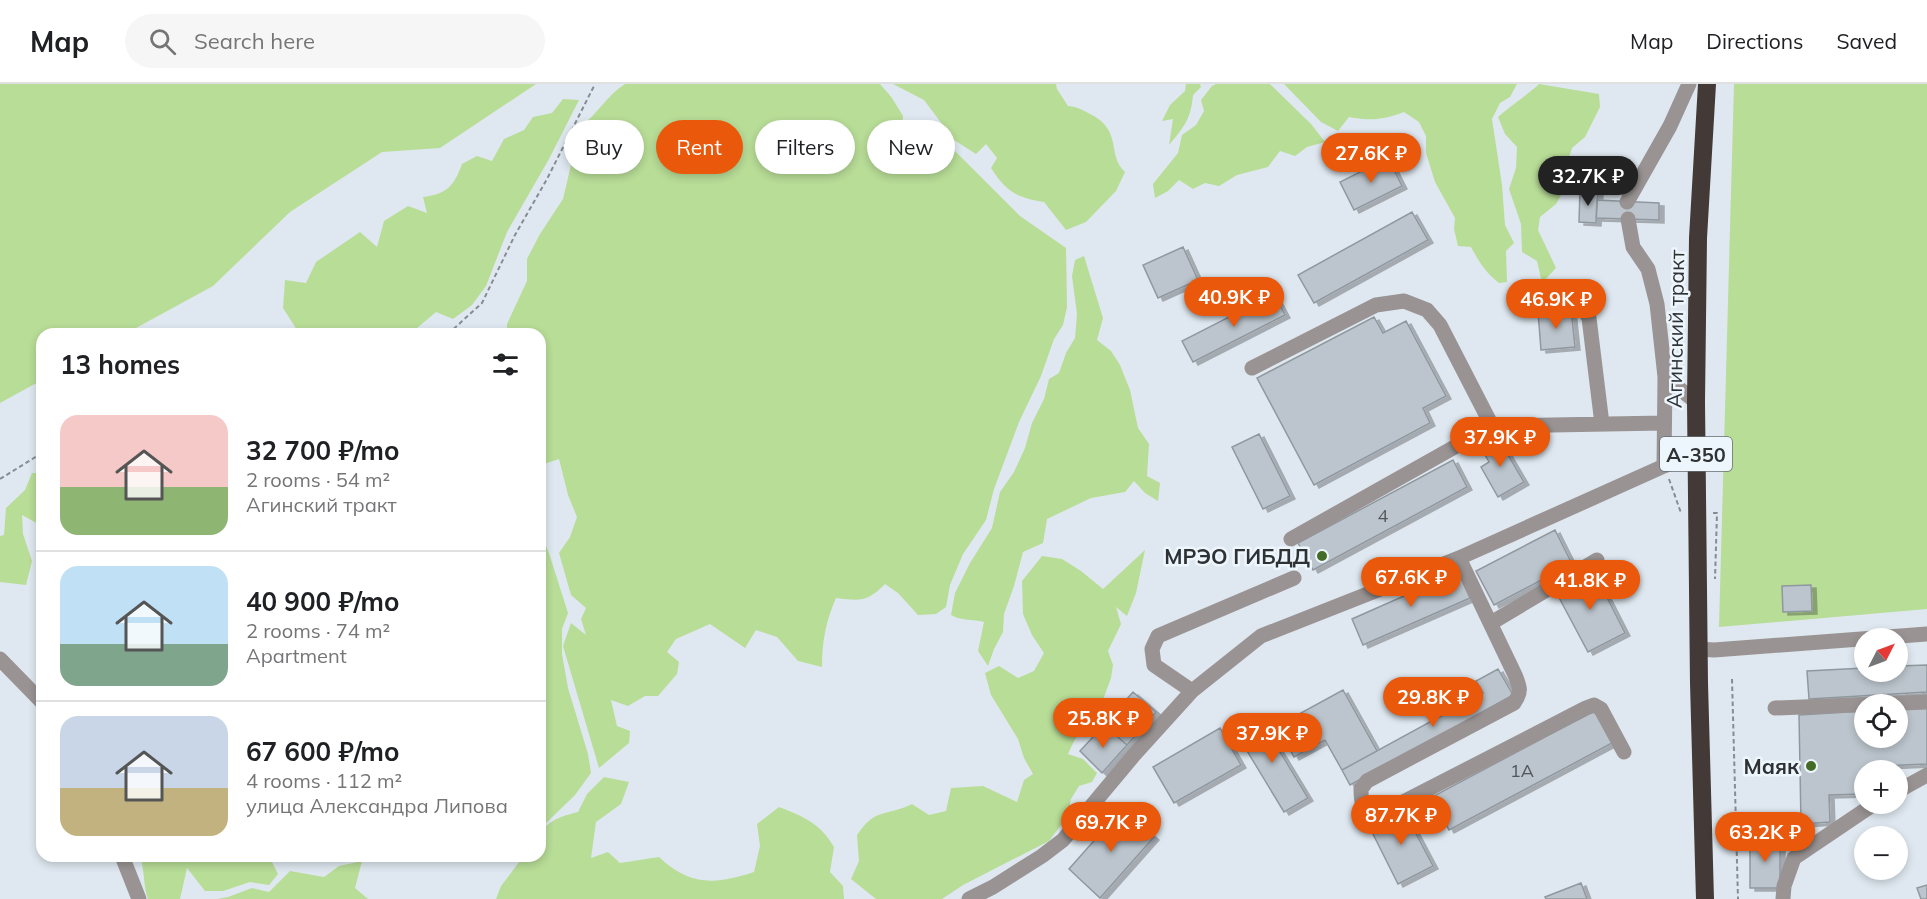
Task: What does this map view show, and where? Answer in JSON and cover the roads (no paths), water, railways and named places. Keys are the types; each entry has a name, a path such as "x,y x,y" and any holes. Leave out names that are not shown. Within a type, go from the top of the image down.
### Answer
{"highway":[{"name":"Агинский тракт","path":"1705,899 1696,402 1698,238 1707,84"}],"street":[{"path":"1627,202 1670,126 1689,84"},
{"path":"1629,219 1634,247 1648,269 1657,304 1665,377 1664,466"},
{"path":"1538,287 1568,291 1578,299 1588,318 1602,424"},
{"path":"1252,368 1376,305 1404,301 1427,310 1440,325 1492,426"},
{"path":"1665,377 1696,402"},
{"path":"1291,538 1492,426 1664,423"},
{"path":"969,899 993,887 1063,840 1134,755 1192,691 1261,636 1459,558 1664,466 1696,454"},
{"path":"1459,558 1515,675 1521,689 1519,696 1514,703 1367,781 1360,789 1361,803 1368,812 1378,815 1594,705 1601,709 1624,752"},
{"path":"1491,623 1597,560"},
{"path":"1192,691 1154,665 1152,649 1158,636 1294,578"},
{"path":"1699,649 1714,650 1927,634"},
{"path":"0,659 36,696"},
{"path":"1775,708 1927,702"},
{"path":"1908,785 1927,775"},
{"path":"1783,899 1794,858 1859,814"},
{"path":"124,862 139,899"}],"place":[{"name":"МРЭО ГИБДД","path":"1322,556"},
{"name":"Маяк","path":"1811,766"}]}
